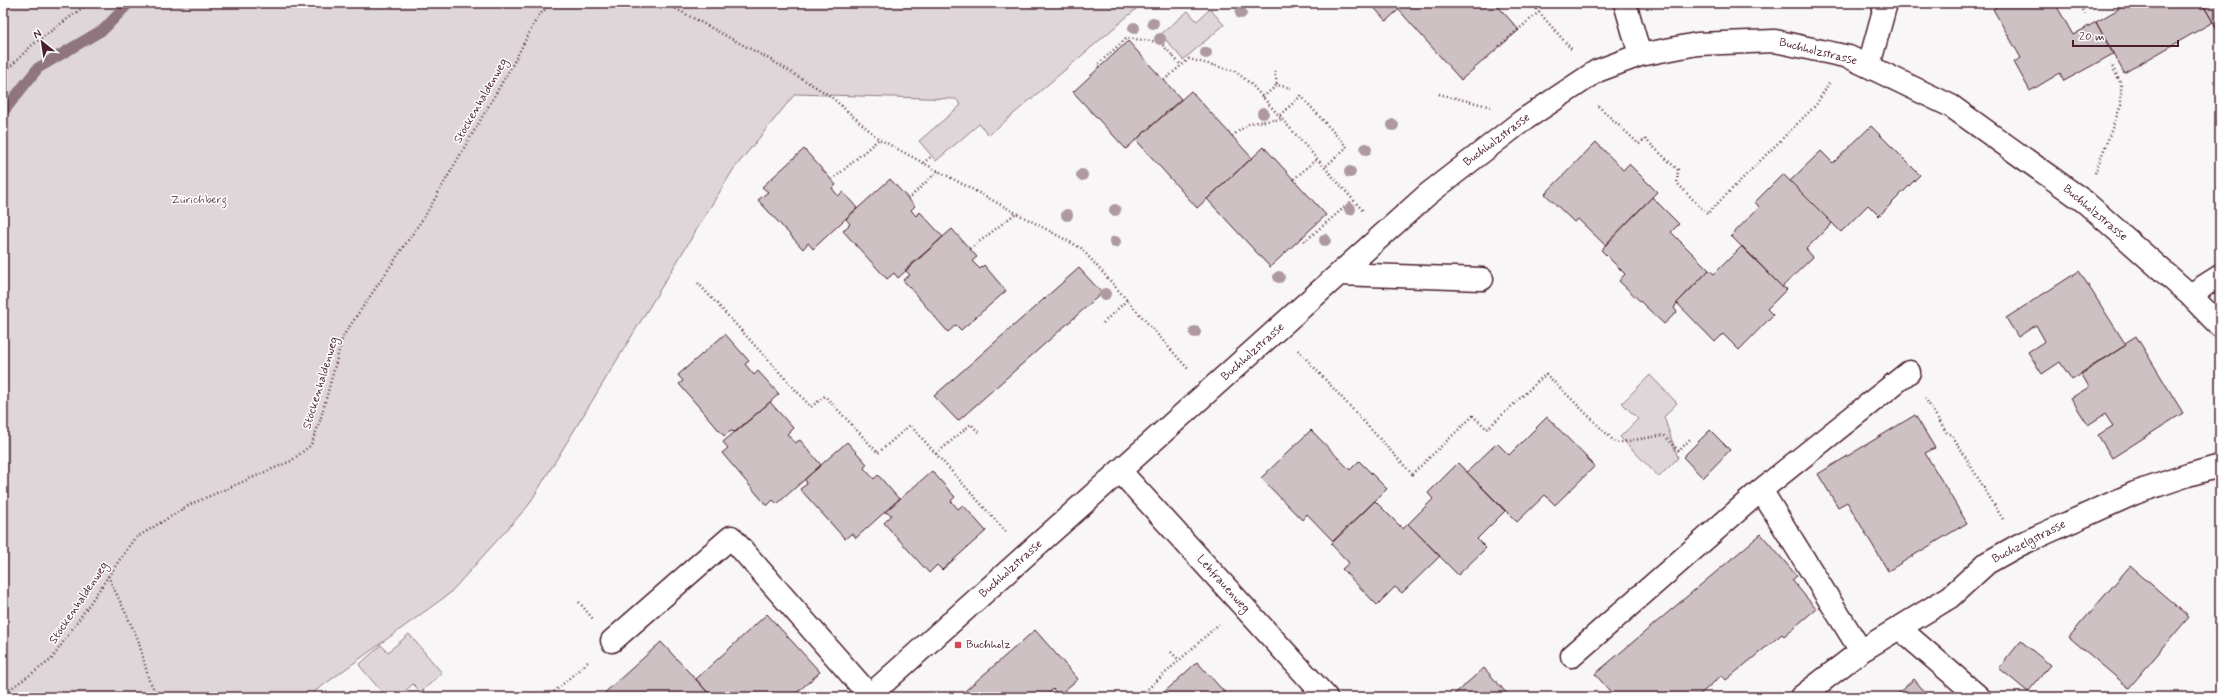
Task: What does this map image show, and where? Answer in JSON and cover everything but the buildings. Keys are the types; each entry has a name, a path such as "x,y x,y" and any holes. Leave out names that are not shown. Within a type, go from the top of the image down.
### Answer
{"street":[{"path":"1625,3 1640,55"},
{"path":"1869,66 1886,3"},
{"name":"Buchholzstrasse","path":"869,696 1428,194 1509,130 1591,74 1640,55 1697,44 1775,41 1849,57 1869,66 1951,106 2085,202 2190,295 2220,326"},
{"path":"1340,274 1482,279"},
{"path":"2190,295 2220,276"},
{"path":"1572,656 1761,490 1908,372"},
{"name":"Buchzelgstrasse","path":"1801,697 1861,651 1950,596 1987,563 2018,545 2135,493 2220,466"},
{"name":"Lehfrauenweg","path":"1120,471 1326,697"},
{"path":"1761,490 1861,651"},
{"path":"612,641 731,537 869,696"},
{"path":"1899,628 1979,697"}],"path":[{"path":"3,74 31,46 89,3"},
{"name":"Stöckenhaldenweg","path":"3,694 51,660 134,539 191,504 291,461 311,445 320,421 343,336 426,214 514,62 538,16 552,3"},
{"path":"665,3 771,60 829,95 879,139 1081,248 1194,374"},
{"path":"1531,3 1575,53"},
{"path":"2079,3 2085,14"},
{"path":"1499,46 1539,12"},
{"path":"1100,67 1098,64 1127,38 1160,42 1181,65"},
{"path":"1164,80 1189,59 1235,71 1280,115 1366,214"},
{"path":"2093,179 2121,105 2121,84 2111,64"},
{"path":"1275,71 1277,85"},
{"path":"1597,104 1639,144 1645,139 1678,170 1677,183 1707,214 1816,105 1830,81"},
{"path":"1263,98 1277,85"},
{"path":"1277,85 1291,88"},
{"path":"1439,94 1492,106 1494,109"},
{"path":"1280,115 1301,96 1347,147 1325,166"},
{"path":"1232,136 1250,123 1283,119"},
{"path":"832,180 879,139"},
{"path":"923,163 932,156"},
{"path":"1294,179 1318,158"},
{"path":"908,199 938,171"},
{"path":"1302,237 1305,241 1353,200"},
{"path":"970,249 1016,213"},
{"path":"698,283 811,407 825,396 878,453 910,425 1011,538"},
{"path":"1103,323 1127,300"},
{"path":"1297,348 1412,474 1473,416 1487,429 1546,374 1616,443 1664,435 1680,451 1691,438"},
{"path":"1908,372 1947,433 1952,435 2018,545"},
{"path":"936,454 971,424 979,433"},
{"path":"108,576 138,639 149,680 158,697"},
{"path":"1139,697 1225,618"},
{"path":"548,697 612,641"},
{"path":"1171,652 1179,660"}],"green space":[{"name":"Zürichberg","path":"3,3 1143,3 989,135 979,124 936,161 919,141 961,105 956,99 795,94 733,170 528,506 449,594 307,697 3,697"},
{"path":"1210,9 1224,25 1183,60 1161,34 1188,11 1197,21"},
{"path":"1650,375 1677,403 1664,417 1678,458 1659,477 1620,437 1638,419 1622,403"},
{"path":"409,634 442,673 421,692 413,684 398,697 386,697 359,665 381,645 388,652"}],"waterway":[{"path":"3,112 38,68 104,29 129,3"}],"place":[{"name":"Buchholz","path":"958,645"}]}
